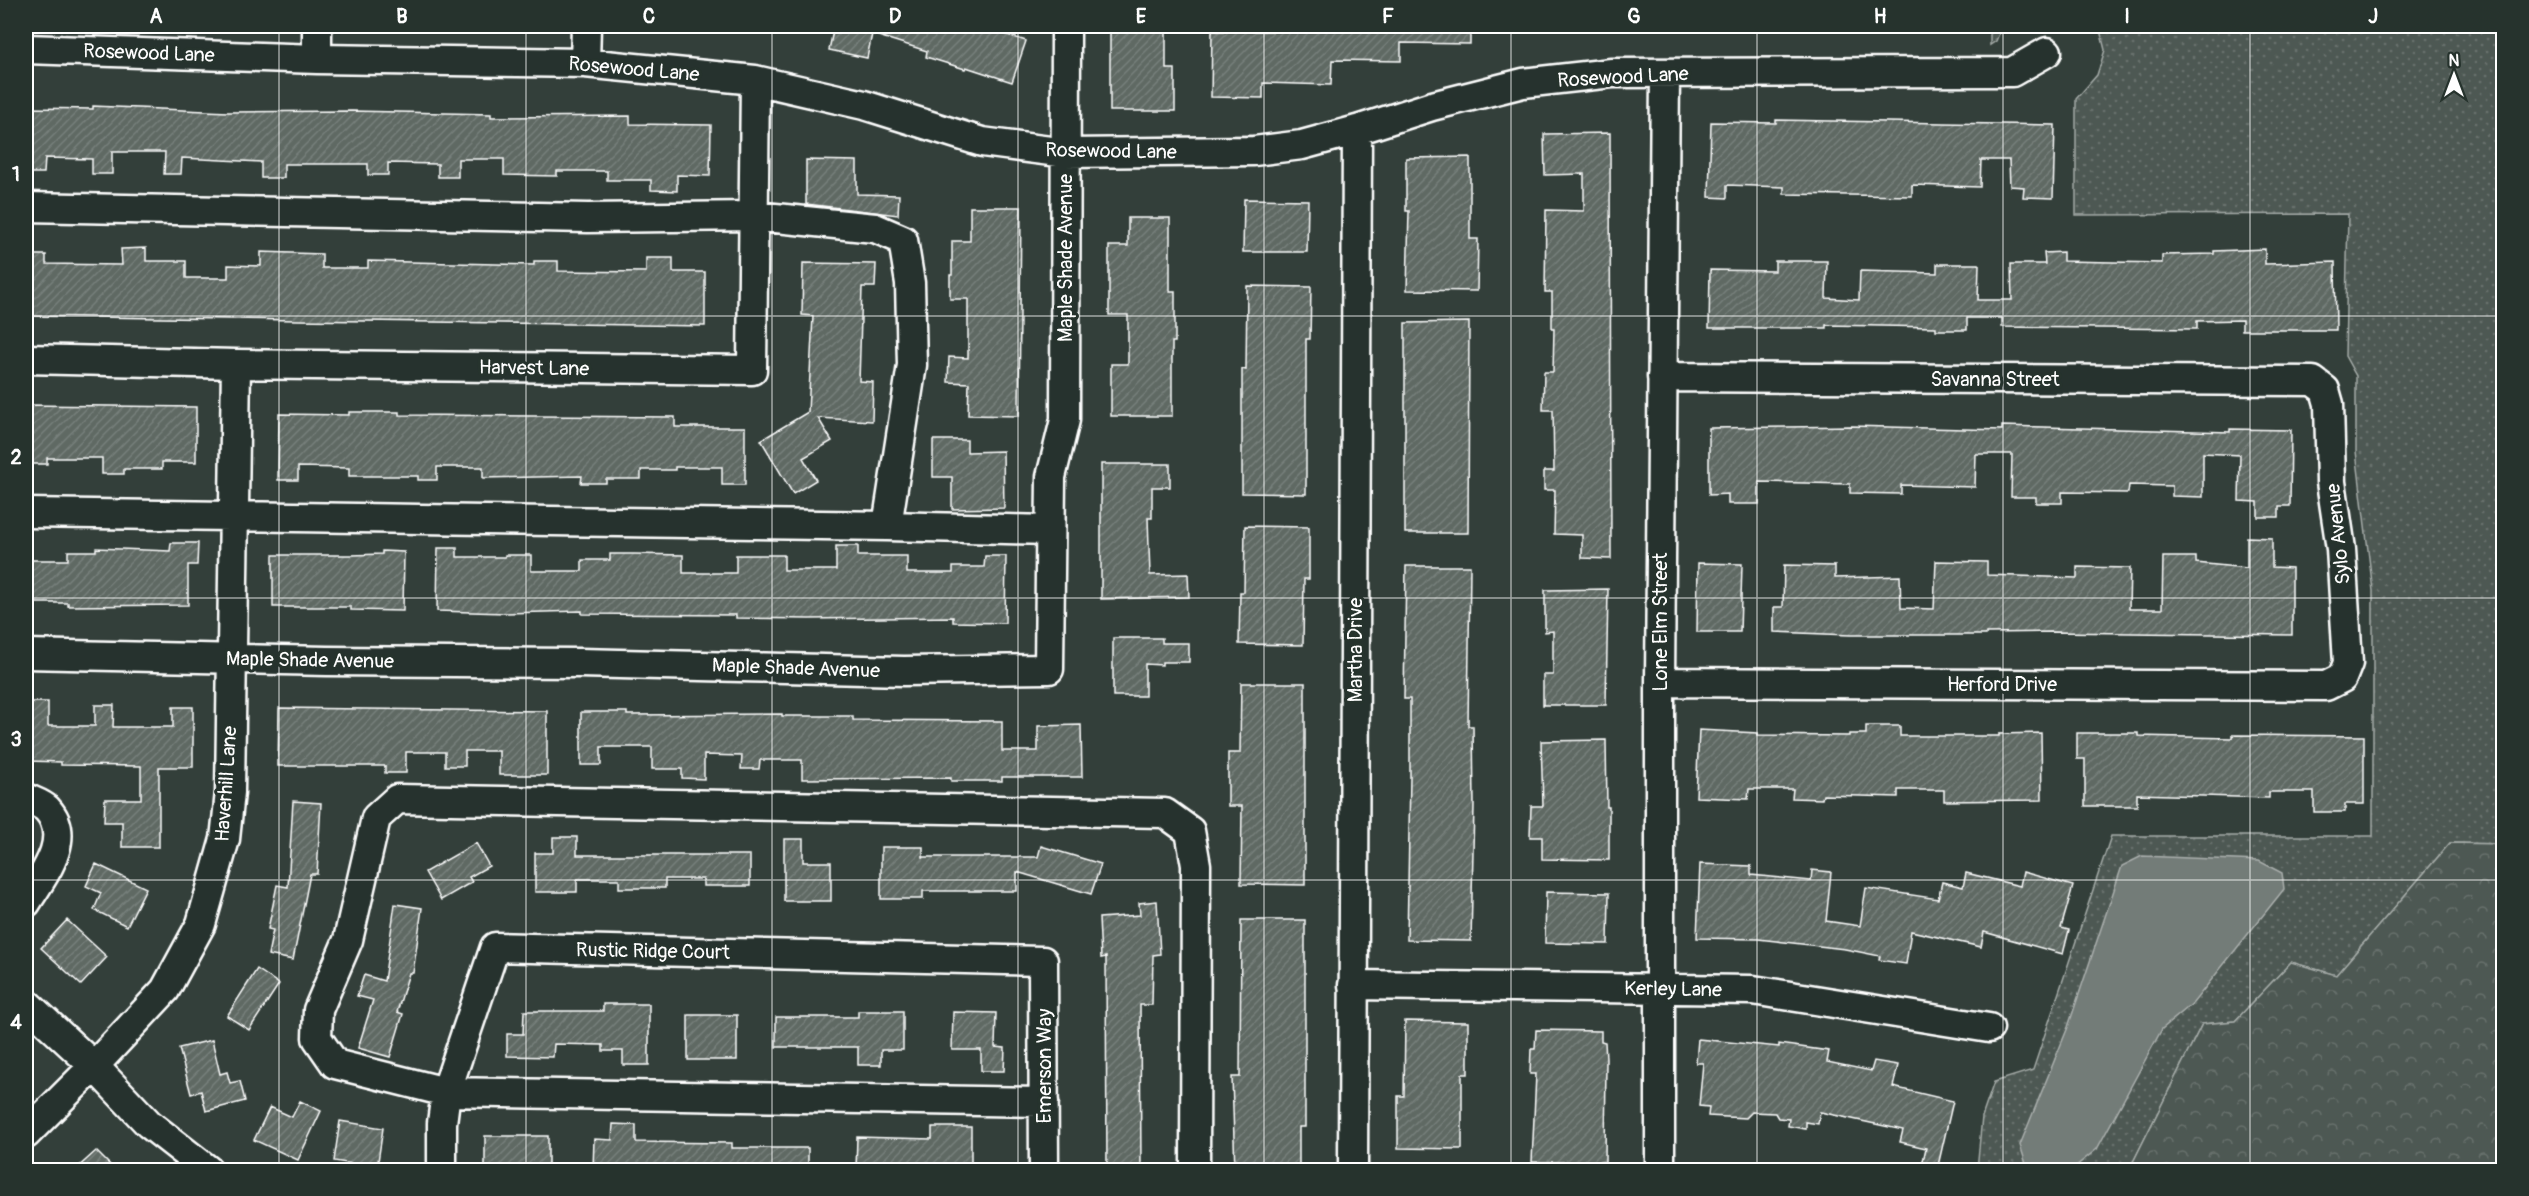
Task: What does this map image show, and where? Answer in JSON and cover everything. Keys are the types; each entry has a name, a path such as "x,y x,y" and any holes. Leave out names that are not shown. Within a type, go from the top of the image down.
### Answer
{"street":[{"path":"317,26 317,59"},
{"path":"585,63 586,26"},
{"name":"Maple Shade Avenue","path":"26,654 904,671 1049,669 1051,477 1065,420 1066,26"},
{"name":"Rosewood Lane","path":"42,41 317,59 585,63 755,80 864,105 982,142 1066,153 1206,153 1254,151 1302,145 1432,106 1523,83 1612,73 2012,72 2047,52"},
{"name":"Lone Elm Street","path":"1660,1170 1659,682 1665,74"},
{"name":"Harvest Lane","path":"26,359 236,364 752,370 755,80"},
{"name":"Martha Drive","path":"1353,1170 1357,130"},
{"path":"26,207 588,218 755,216 875,228 903,240 910,283 912,365 887,526"},
{"name":"Haverhill Lane","path":"26,1134 165,990 201,924 225,839 230,792 236,364"},
{"name":"Savanna Street","path":"1662,377 2313,381 2325,390"},
{"name":"Sylo Avenue","path":"2325,390 2329,404 2331,482 2341,549 2349,663 2342,678"},
{"path":"26,513 1049,530"},
{"name":"Herford Drive","path":"1659,682 2326,686 2342,678"},
{"path":"26,798 46,808 58,828 53,858 26,903"},
{"path":"1044,1102 446,1092 335,1064 317,1038 318,1010 348,940 376,818 397,799 1166,813 1190,831 1196,865 1195,1170"},
{"name":"Rustic Ridge Court","path":"442,1170 442,1124 446,1092 495,947 1043,961"},
{"name":"Emerson Way","path":"1043,961 1044,1170"},
{"name":"Kerley Lane","path":"1353,985 1753,990 1989,1028"},
{"path":"26,1003 94,1066 149,1124 197,1168"}],"green space":[{"path":"1990,26 2002,26 1996,41 1990,45"},
{"path":"2099,26 2503,26 2503,844 2450,843 2336,975 2291,962 2235,1021 2202,1024 2129,1170 1977,1170 1982,1117 1994,1082 2033,1070 2111,836 2373,836 2373,591 2356,451 2356,376 2345,356 2348,214 2076,215 2076,99 2097,75 2105,50"},
{"path":"2450,843 2503,844 2503,1170 2129,1170 2202,1024 2235,1021 2291,962 2336,975"}],"shaded area":[{"path":"2142,856 2259,861 2282,873 2284,889 2193,1003 2162,1029 2097,1149 2076,1166 2062,1170 2042,1170 2026,1164 2020,1145 2068,1027 2122,866"}],"building":[{"path":"834,26 980,26 1026,41 1012,82 926,57 927,51 872,34 867,58 829,50"},
{"path":"1110,26 1166,26 1166,69 1175,69 1175,111 1110,111"},
{"path":"1282,26 1470,26 1470,44 1401,43 1401,61 1332,60 1331,85 1263,83 1263,98 1211,97 1212,31 1282,31"},
{"path":"93,106 228,112 352,111 491,114 491,117 630,116 630,124 711,125 710,176 677,175 677,191 651,190 651,180 607,180 607,171 557,171 557,176 504,175 504,159 458,159 458,177 438,177 438,164 388,163 388,175 368,175 368,164 284,164 284,178 261,178 261,162 182,158 181,174 164,174 165,152 112,152 112,174 92,174 92,159 45,158 44,173 27,173 27,108 93,109"},
{"path":"1776,120 2055,125 2053,198 2023,197 2024,187 2010,186 2009,160 1981,160 1980,187 1912,185 1912,196 1784,194 1784,187 1727,185 1727,198 1709,197 1711,122 1776,123"},
{"path":"1610,133 1611,559 1582,558 1582,535 1554,534 1555,490 1544,490 1544,471 1554,471 1553,410 1543,410 1544,372 1553,372 1554,329 1552,329 1552,292 1545,292 1546,210 1584,211 1584,174 1545,175 1544,134"},
{"path":"1470,157 1470,239 1478,239 1477,291 1407,290 1409,211 1406,211 1406,158"},
{"path":"806,160 857,161 857,194 899,195 898,215 806,204"},
{"path":"1244,199 1308,200 1307,252 1243,252"},
{"path":"970,207 1021,207 1019,416 968,415 969,383 948,382 949,357 968,358 968,299 950,299 950,275 952,275 952,241 970,241"},
{"path":"1128,218 1170,218 1170,291 1175,291 1172,416 1111,416 1111,364 1128,364 1128,315 1109,315 1109,246 1128,246"},
{"path":"146,248 146,261 186,261 186,278 228,278 228,265 261,266 261,252 322,254 322,268 368,268 368,261 534,265 534,261 558,261 558,271 646,272 646,258 673,258 673,272 705,272 705,326 26,316 26,255 46,255 46,264 122,265 121,249"},
{"path":"2265,249 2265,264 2335,262 2336,330 2242,330 2242,320 2197,321 2197,329 2002,327 2002,318 1967,318 1967,330 1936,330 1936,327 1826,325 1826,328 1709,328 1710,270 1775,271 1775,261 1827,261 1826,298 1859,300 1860,271 1937,273 1937,264 1979,264 1978,300 2012,300 2011,264 2045,264 2044,253 2063,252 2063,261 2162,263 2162,255 2214,254 2214,251"},
{"path":"803,263 876,264 875,287 862,287 859,381 873,382 872,421 818,418 832,441 803,458 816,480 793,494 761,440 808,412 813,316 802,315"},
{"path":"1247,286 1311,287 1310,339 1306,339 1306,494 1242,493 1242,369 1246,370"},
{"path":"1469,322 1468,533 1405,533 1405,323"},
{"path":"26,405 196,407 196,462 162,462 162,469 124,469 124,474 102,474 102,458 47,458 47,464 26,464"},
{"path":"349,412 399,412 399,415 675,417 675,427 745,427 745,485 722,485 722,467 641,470 641,479 606,479 606,483 581,483 582,476 483,478 483,467 437,467 437,480 418,480 418,476 349,476 349,468 298,467 298,480 278,480 279,414 349,415"},
{"path":"1851,426 2002,430 2002,426 2230,432 2230,429 2291,430 2290,506 2279,506 2279,517 2258,517 2258,502 2239,501 2240,455 2203,453 2203,497 2172,496 2172,486 2129,485 2128,493 2062,492 2062,503 2036,503 2036,497 2011,497 2012,454 1976,454 1975,487 1901,485 1901,494 1850,493 1850,484 1759,482 1759,504 1728,504 1728,494 1709,495 1709,428"},
{"path":"933,440 967,440 967,452 1003,451 1004,508 952,509 952,477 933,477"},
{"path":"1101,464 1170,464 1170,487 1152,487 1152,518 1148,518 1150,575 1188,574 1189,597 1101,599"},
{"path":"1245,526 1309,527 1309,579 1304,579 1303,645 1239,644 1240,592 1244,592"},
{"path":"2247,537 2272,538 2272,567 2292,568 2292,635 2051,632 1986,633 1986,635 1850,635 1774,632 1774,607 1783,607 1784,565 1835,566 1835,578 1900,576 1901,608 1934,609 1936,561 1987,562 1987,575 2077,578 2077,567 2130,568 2129,609 2162,609 2163,557 2196,557 2196,563 2247,568"},
{"path":"171,543 198,543 197,565 188,565 188,605 68,606 68,603 26,603 26,560 68,560 68,551 96,551 96,548 170,551"},
{"path":"836,546 858,546 858,556 907,556 907,573 953,573 953,567 984,567 985,556 1006,556 1005,623 953,622 953,617 809,619 736,618 736,615 582,614 582,611 506,613 437,611 438,548 457,548 457,557 531,555 531,571 582,571 582,560 610,560 610,554 634,554 683,555 683,573 736,573 736,555 784,555 784,570 836,570"},
{"path":"382,551 404,552 403,611 351,610 351,607 273,607 273,555 382,554"},
{"path":"1698,563 1742,564 1740,632 1697,632"},
{"path":"1406,566 1470,566 1468,726 1473,726 1474,805 1471,941 1407,940 1410,699 1404,699"},
{"path":"1608,589 1606,705 1543,705 1543,675 1553,675 1553,631 1545,632 1545,590"},
{"path":"1113,638 1162,638 1162,643 1189,643 1189,662 1145,664 1145,696 1113,696"},
{"path":"1241,683 1305,683 1305,885 1241,884 1242,806 1228,806 1228,753 1240,753"},
{"path":"26,702 48,702 48,726 95,726 95,705 114,705 113,727 173,727 173,707 193,707 193,767 159,767 159,847 122,847 122,822 104,822 105,799 141,799 141,766 61,765 61,762 28,761"},
{"path":"279,708 547,711 547,775 499,775 499,751 465,751 465,766 445,766 445,752 406,752 406,773 385,773 385,766 278,766"},
{"path":"581,712 627,712 627,715 782,714 782,716 853,716 853,720 1002,721 1002,751 1038,751 1038,726 1081,725 1082,777 1002,777 1002,781 951,781 951,778 802,779 802,760 760,760 759,769 741,769 742,756 704,755 704,779 682,778 682,769 652,769 652,747 601,747 601,765 581,765"},
{"path":"1866,726 1900,726 1900,736 1999,736 1999,734 2041,733 2042,800 1944,801 1944,790 1898,790 1898,797 1823,795 1822,799 1792,798 1793,789 1749,789 1748,799 1696,797 1699,730 1758,733 1758,735 1849,736 1849,734 1866,734"},
{"path":"2077,733 2138,733 2138,736 2232,738 2232,735 2364,736 2364,804 2345,804 2345,812 2314,812 2314,792 2269,792 2269,798 2137,794 2137,806 2085,806 2085,759 2077,759"},
{"path":"1606,740 1609,860 1542,859 1542,837 1530,837 1531,806 1543,806 1541,741"},
{"path":"293,801 321,803 317,874 310,874 293,960 268,955 273,930 268,929 277,885 288,887"},
{"path":"553,837 577,837 577,855 750,855 750,886 703,886 703,879 665,879 665,888 619,888 619,879 577,879 577,892 535,892 535,853 553,853"},
{"path":"784,839 803,839 803,862 831,862 831,901 784,901"},
{"path":"476,843 489,866 469,877 472,882 441,900 425,872"},
{"path":"1041,846 1101,864 1091,894 1017,872 1017,891 923,891 923,899 881,899 881,847 923,847 923,857 1038,857"},
{"path":"96,864 146,888 127,926 94,910 101,893 86,886"},
{"path":"1700,864 1751,866 1751,875 1811,881 1812,870 1831,872 1826,921 1860,926 1866,888 1938,899 1942,882 1963,887 1966,873 2020,886 2023,872 2073,886 2061,928 2069,930 2063,954 1984,932 1981,947 1911,931 1906,964 1879,960 1880,956 1845,949 1758,939 1697,938"},
{"path":"1546,892 1609,893 1608,944 1545,943"},
{"path":"1157,901 1160,954 1153,955 1152,1005 1140,1005 1141,1170 1107,1170 1106,957 1101,958 1099,918 1140,915 1139,903"},
{"path":"395,904 422,908 413,973 409,973 397,1012 403,1014 390,1057 358,1048 373,1000 357,996 364,975 384,981"},
{"path":"67,920 107,957 81,985 41,948"},
{"path":"1241,920 1305,920 1305,1127 1299,1127 1299,1170 1235,1170 1232,1077 1240,1077"},
{"path":"257,969 279,984 249,1030 227,1016"},
{"path":"603,1004 649,1004 649,1065 623,1065 623,1051 603,1051 603,1045 554,1044 553,1057 507,1056 507,1034 523,1034 524,1011 603,1011"},
{"path":"858,1011 903,1011 903,1050 881,1050 881,1065 858,1065 858,1047 776,1047 776,1017 858,1017"},
{"path":"953,1012 996,1013 995,1047 1005,1048 1004,1071 981,1071 981,1050 952,1050"},
{"path":"688,1015 737,1015 737,1060 688,1060"},
{"path":"1405,1021 1468,1022 1468,1074 1462,1074 1462,1149 1398,1148 1398,1096 1404,1096"},
{"path":"1536,1030 1601,1031 1601,1041 1605,1042 1606,1059 1605,1162 1532,1162 1536,1074 1530,1074 1531,1049 1535,1049"},
{"path":"1698,1039 1779,1047 1779,1044 1829,1051 1827,1062 1871,1071 1874,1061 1898,1065 1893,1087 1953,1101 1937,1170 1921,1170 1926,1148 1900,1142 1903,1130 1820,1112 1818,1124 1806,1122 1806,1129 1788,1126 1789,1119 1778,1118 1775,1113 1752,1112 1746,1118 1708,1116 1709,1107 1699,1106 1703,1063 1696,1063"},
{"path":"212,1040 220,1074 227,1072 230,1083 240,1081 245,1101 206,1111 201,1091 191,1094 179,1048"},
{"path":"300,1101 321,1111 298,1160 254,1140 270,1107 292,1117"},
{"path":"340,1121 383,1128 377,1168 334,1161"},
{"path":"613,1124 636,1125 636,1142 732,1143 732,1148 808,1148 808,1170 593,1170 594,1139 612,1140"},
{"path":"932,1127 971,1127 971,1170 856,1170 857,1137 932,1139"},
{"path":"485,1136 548,1136 548,1170 485,1170"},
{"path":"96,1151 115,1170 75,1170"}]}
